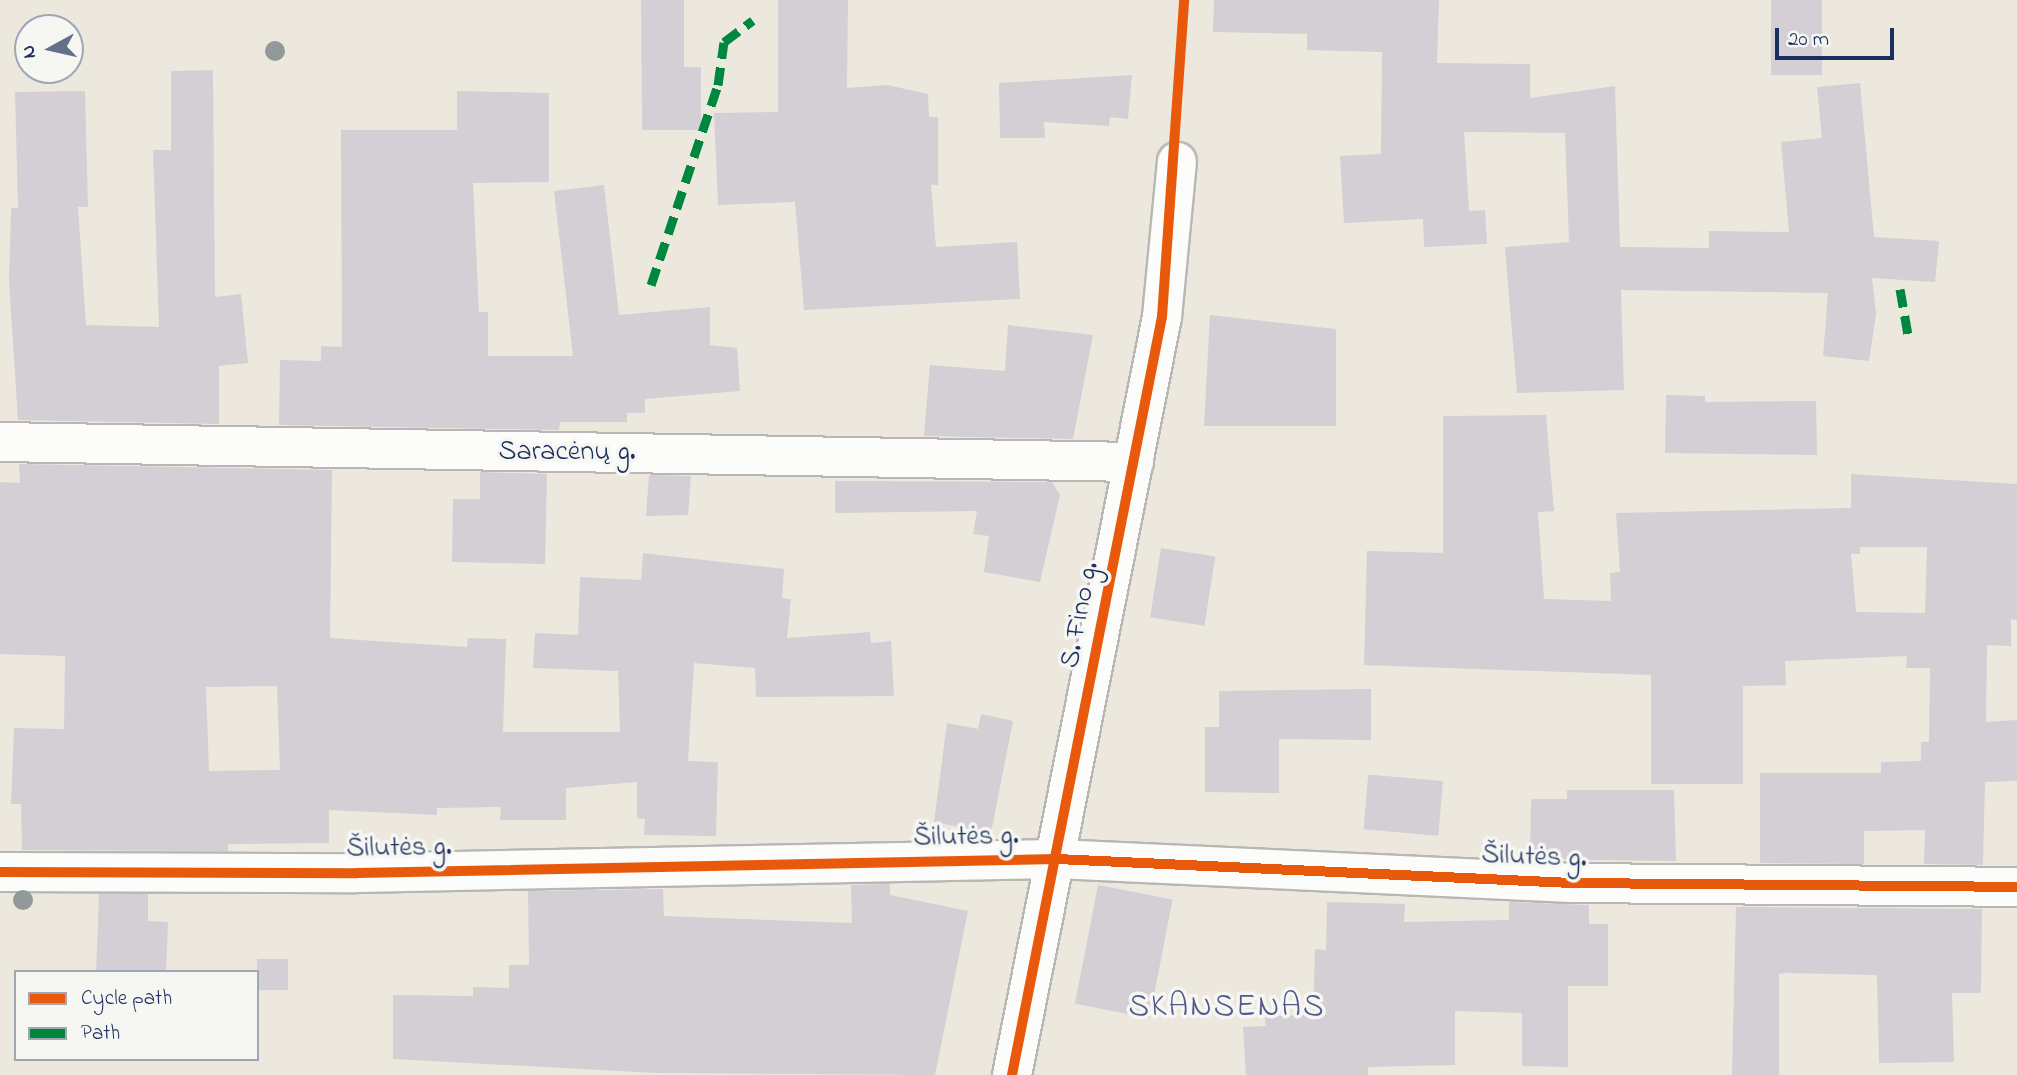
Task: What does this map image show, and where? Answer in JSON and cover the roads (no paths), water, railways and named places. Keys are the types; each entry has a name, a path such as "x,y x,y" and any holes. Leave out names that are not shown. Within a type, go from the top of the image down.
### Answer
{"street":[{"name":"S. Fino g.","path":"1012,1075 1162,317 1177,162"},
{"name":"Saracėnų g.","path":"0,442 1134,462"},
{"name":"Šilutės g.","path":"0,872 1056,859 1573,883 2017,887"}],"district":[{"name":"SKANSENAS","path":"1227,1008"}]}
